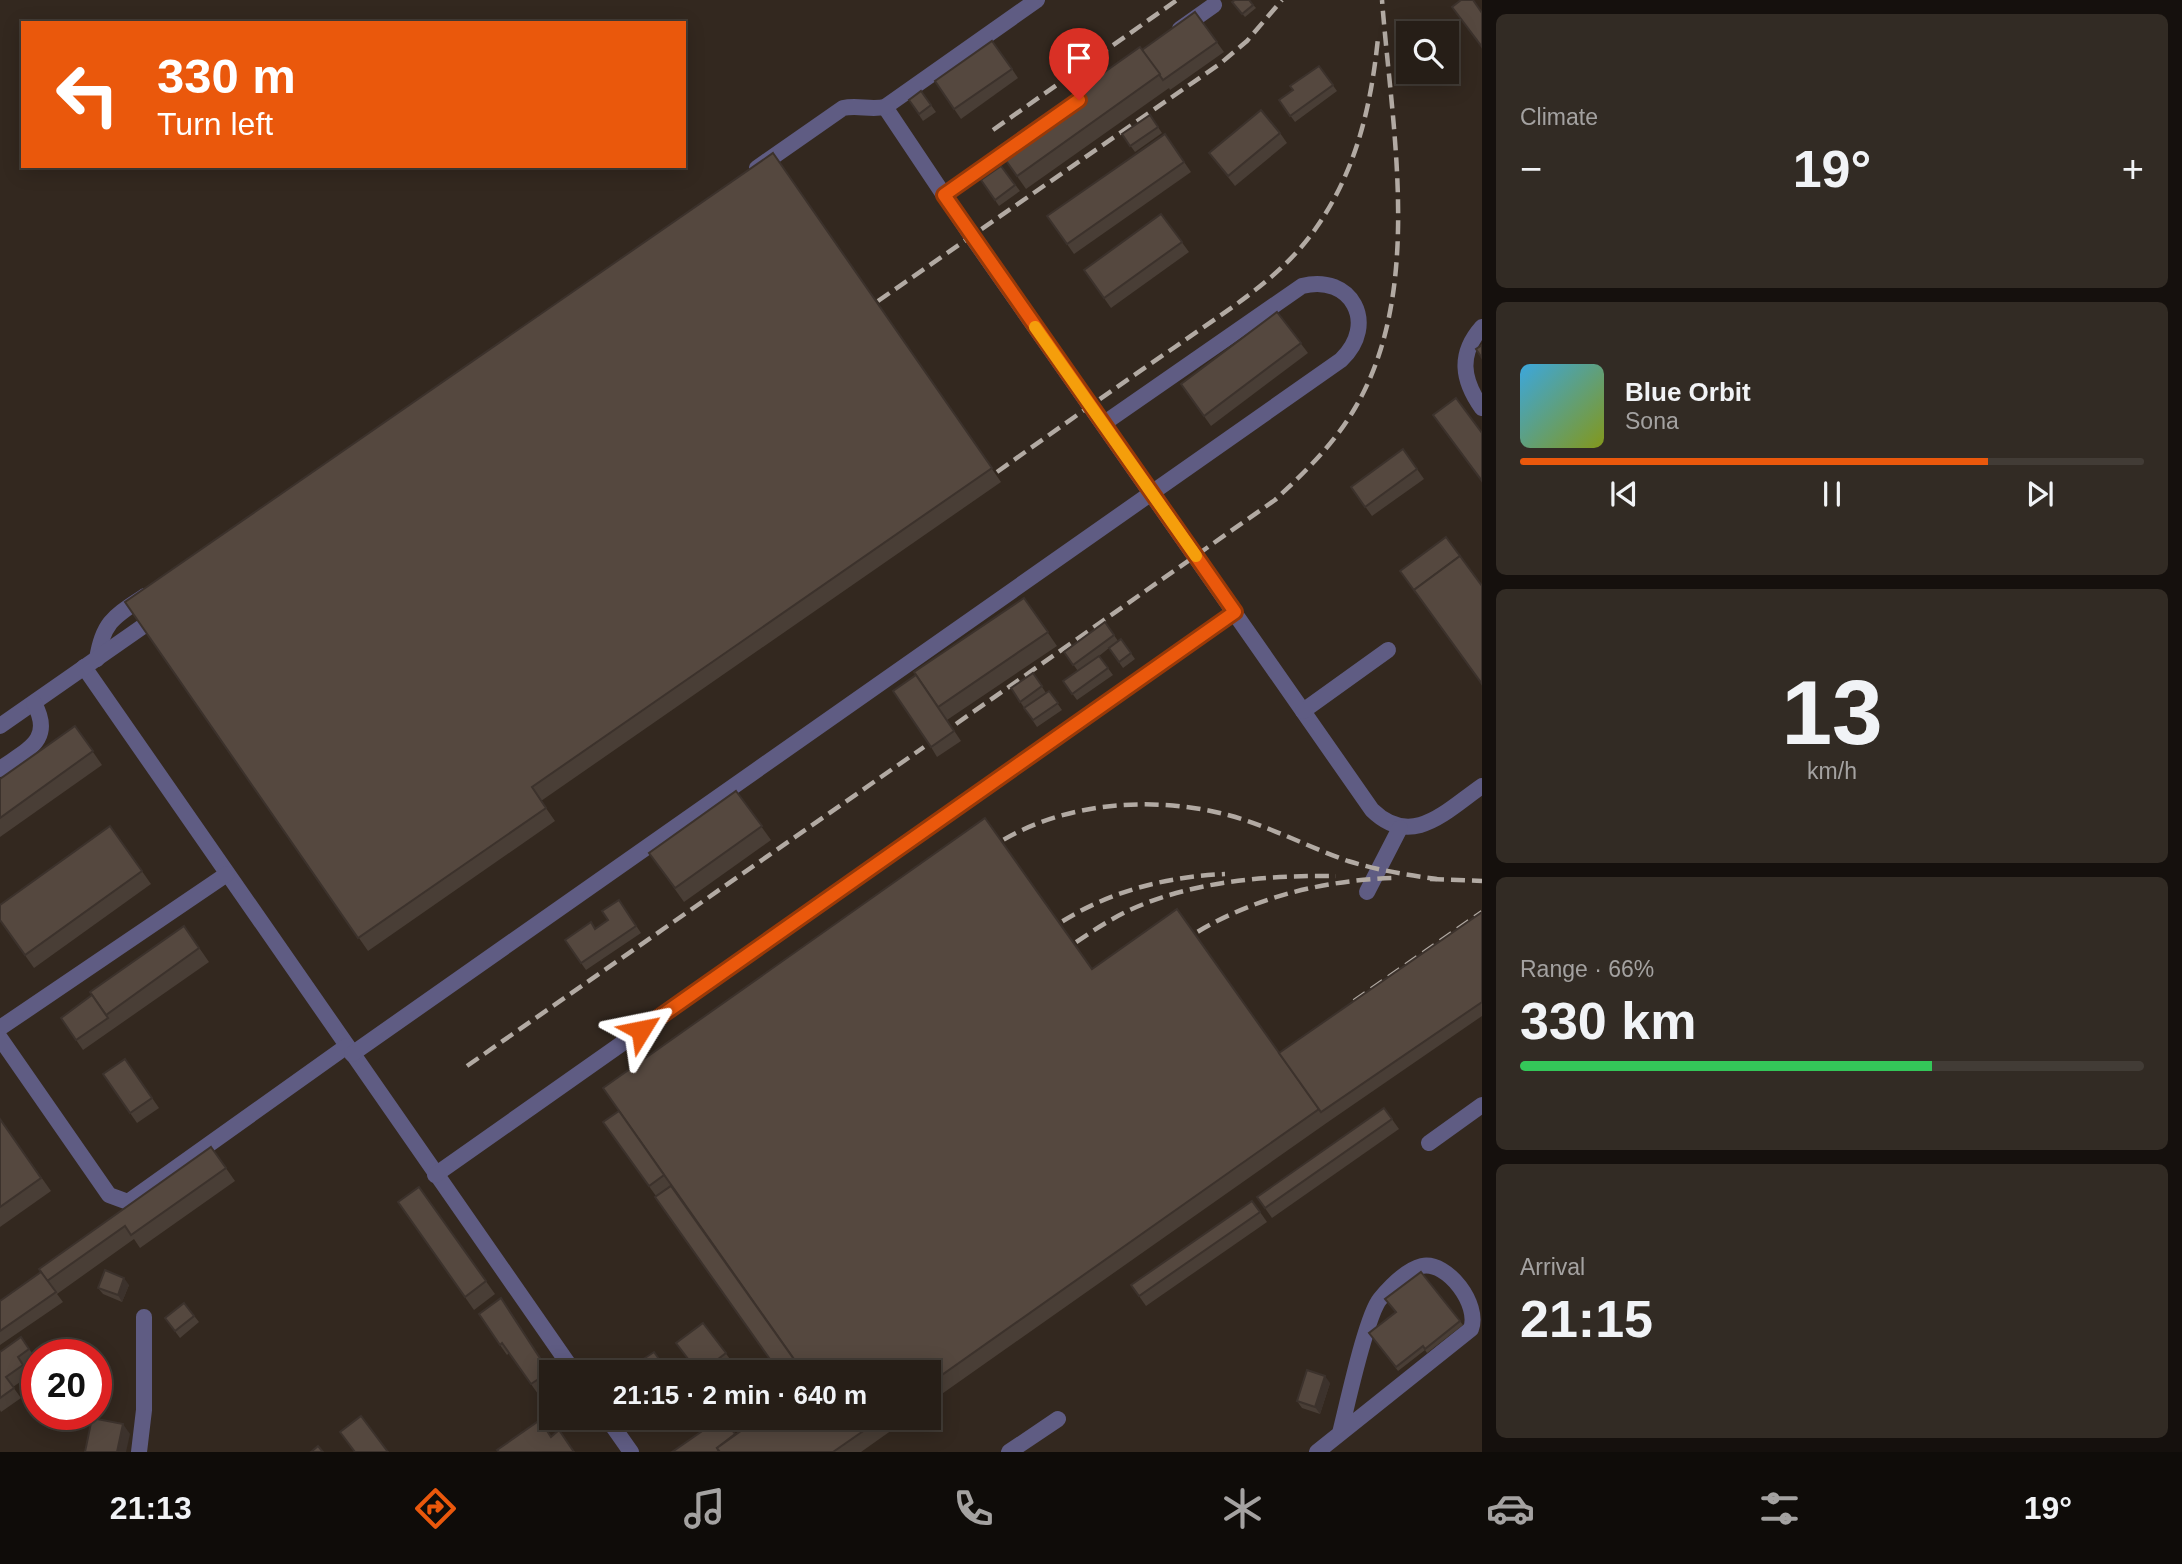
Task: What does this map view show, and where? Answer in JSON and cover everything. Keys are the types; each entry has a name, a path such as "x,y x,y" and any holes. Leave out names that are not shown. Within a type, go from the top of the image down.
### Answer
{"street":[{"path":"740,180 843,107 859,104 872,109 885,107 1037,0"},
{"path":"1169,37 1214,5"},
{"path":"885,107 1372,810 1385,823 1400,828 1418,827 1432,822 1482,786"},
{"path":"944,195 1034,132"},
{"path":"0,1038 109,1195 128,1202 1153,494 1352,349 1359,336 1360,322 1349,299 1324,284 1302,286 1103,424"},
{"path":"1482,327 1470,343 1464,375 1470,391 1482,408"},
{"path":"90,663 110,620 156,588"},
{"path":"435,1175 1235,612"},
{"path":"0,726 142,627"},
{"path":"1303,711 1388,650"},
{"path":"90,663 227,874 566,1360"},
{"path":"0,769 35,744 41,735 43,719 34,703"},
{"path":"1367,892 1400,828"},
{"path":"0,1028 227,874"},
{"path":"1429,1143 1482,1105"},
{"path":"1317,1452 1471,1329 1474,1317 1468,1301 1440,1269 1423,1266 1408,1272 1374,1308 1340,1433"},
{"path":"139,1452 144,1410 144,1317"},
{"path":"1009,1452 1058,1419"},
{"path":"615,1430 631,1452"}],"building":[{"path":"1249,0 1253,5 1242,14 1232,2"},
{"path":"1461,0 1473,0 1482,13 1482,47 1452,7"},
{"path":"1195,12 1217,42 1163,80 1142,50"},
{"path":"992,41 1012,69 954,109 935,81"},
{"path":"1140,47 1160,74 1017,176 997,148"},
{"path":"1319,66 1333,85 1290,116 1279,100 1293,90 1290,86"},
{"path":"921,91 931,105 919,114 909,100"},
{"path":"1261,110 1280,133 1228,176 1209,153"},
{"path":"1150,115 1158,127 1130,146 1122,134"},
{"path":"1165,134 1184,162 1067,244 1047,216"},
{"path":"773,153 992,468 532,787 546,808 358,938 125,602"},
{"path":"1001,166 1015,185 995,200 981,180"},
{"path":"1161,214 1182,242 1104,298 1084,270"},
{"path":"1277,312 1301,343 1204,416 1181,384"},
{"path":"1482,345 1482,358 1476,349"},
{"path":"1456,398 1482,433 1482,481 1433,415"},
{"path":"1403,449 1417,469 1365,507 1351,487"},
{"path":"1446,537 1460,556 1414,590 1416,593 1400,571"},
{"path":"1460,556 1482,586 1482,684 1414,590"},
{"path":"1024,598 1048,632 938,707 914,672"},
{"path":"1105,622 1114,635 1073,665 1064,652"},
{"path":"1121,639 1131,653 1119,662 1109,648"},
{"path":"1099,656 1108,668 1072,694 1063,681"},
{"path":"1033,673 1042,686 1020,702 1011,688"},
{"path":"916,675 954,731 931,747 893,691"},
{"path":"1049,691 1058,703 1033,720 1024,708"},
{"path":"75,726 93,751 0,818 0,779"},
{"path":"736,791 762,826 675,888 649,853"},
{"path":"985,818 1092,969 1177,909 1319,1109 941,1376 941,1360 795,1360 603,1088"},
{"path":"110,826 142,871 25,955 0,920 0,905"},
{"path":"619,900 636,926 581,963 565,940 591,922 595,929 608,920 602,911"},
{"path":"1482,912 1482,1002 1321,1112 1279,1053"},
{"path":"184,926 199,948 106,1015 90,992"},
{"path":"92,995 108,1018 76,1040 61,1018"},
{"path":"125,1059 152,1098 130,1113 103,1074"},
{"path":"1384,1108 1392,1119 1265,1208 1257,1197"},
{"path":"619,1111 664,1175 649,1186 603,1122"},
{"path":"0,1119 41,1178 0,1207"},
{"path":"211,1147 226,1168 131,1235 125,1226 47,1281 39,1269"},
{"path":"671,1186 794,1360 770,1360 655,1197"},
{"path":"419,1187 486,1281 465,1297 398,1202"},
{"path":"1252,1201 1260,1212 1139,1296 1131,1285"},
{"path":"105,1270 124,1278 118,1295 98,1288"},
{"path":"41,1272 56,1292 0,1331 0,1301"},
{"path":"1421,1272 1460,1321 1425,1349 1423,1346 1396,1367 1369,1333 1396,1312 1385,1299"},
{"path":"501,1298 541,1360 539,1360 539,1379 531,1384 479,1314"},
{"path":"184,1303 194,1316 175,1331 165,1318"},
{"path":"703,1323 726,1353 717,1360 689,1360 676,1343"},
{"path":"21,1337 22,1339 21,1355 18,1357 21,1366 6,1377 14,1388 0,1398 0,1352"},
{"path":"654,1352 660,1360 642,1360"},
{"path":"1307,1370 1325,1376 1315,1407 1297,1401"},
{"path":"361,1416 388,1452 355,1452 340,1432"},
{"path":"539,1421 539,1430 546,1430 551,1437 559,1430 574,1452 499,1452 497,1450"},
{"path":"112,1422 123,1424 117,1452 85,1452 90,1430 112,1430"},
{"path":"704,1430 732,1430 735,1434 717,1448 717,1452 672,1452"},
{"path":"742,1430 865,1430 833,1452 720,1452 717,1448"},
{"path":"318,1446 323,1452 311,1452"}],"railway":[{"path":"993,130 1177,0"},
{"path":"878,301 1221,63 1247,41 1282,0"},
{"path":"956,724 1275,500 1328,446 1355,408 1376,362 1390,313 1397,262 1396,155 1382,0"},
{"path":"997,472 1251,293 1302,246 1330,206 1351,161 1366,113 1378,38"},
{"path":"467,1066 924,747"},
{"path":"986,851 1041,822 1071,813 1102,807 1166,805 1228,815 1348,861 1437,879"},
{"path":"1045,933 1087,908 1131,890 1177,879 1225,874"},
{"path":"1059,954 1122,914 1180,892 1258,879 1336,876"},
{"path":"1180,943 1229,915 1283,895 1338,883 1395,878"},
{"path":"1430,879 1482,881"},
{"path":"1354,1001 1482,912"}],"slow traffic":[{"path":"1035,327 1196,556"}],"route":[{"path":"641,1030 1235,612 944,195 1079,100"}]}
